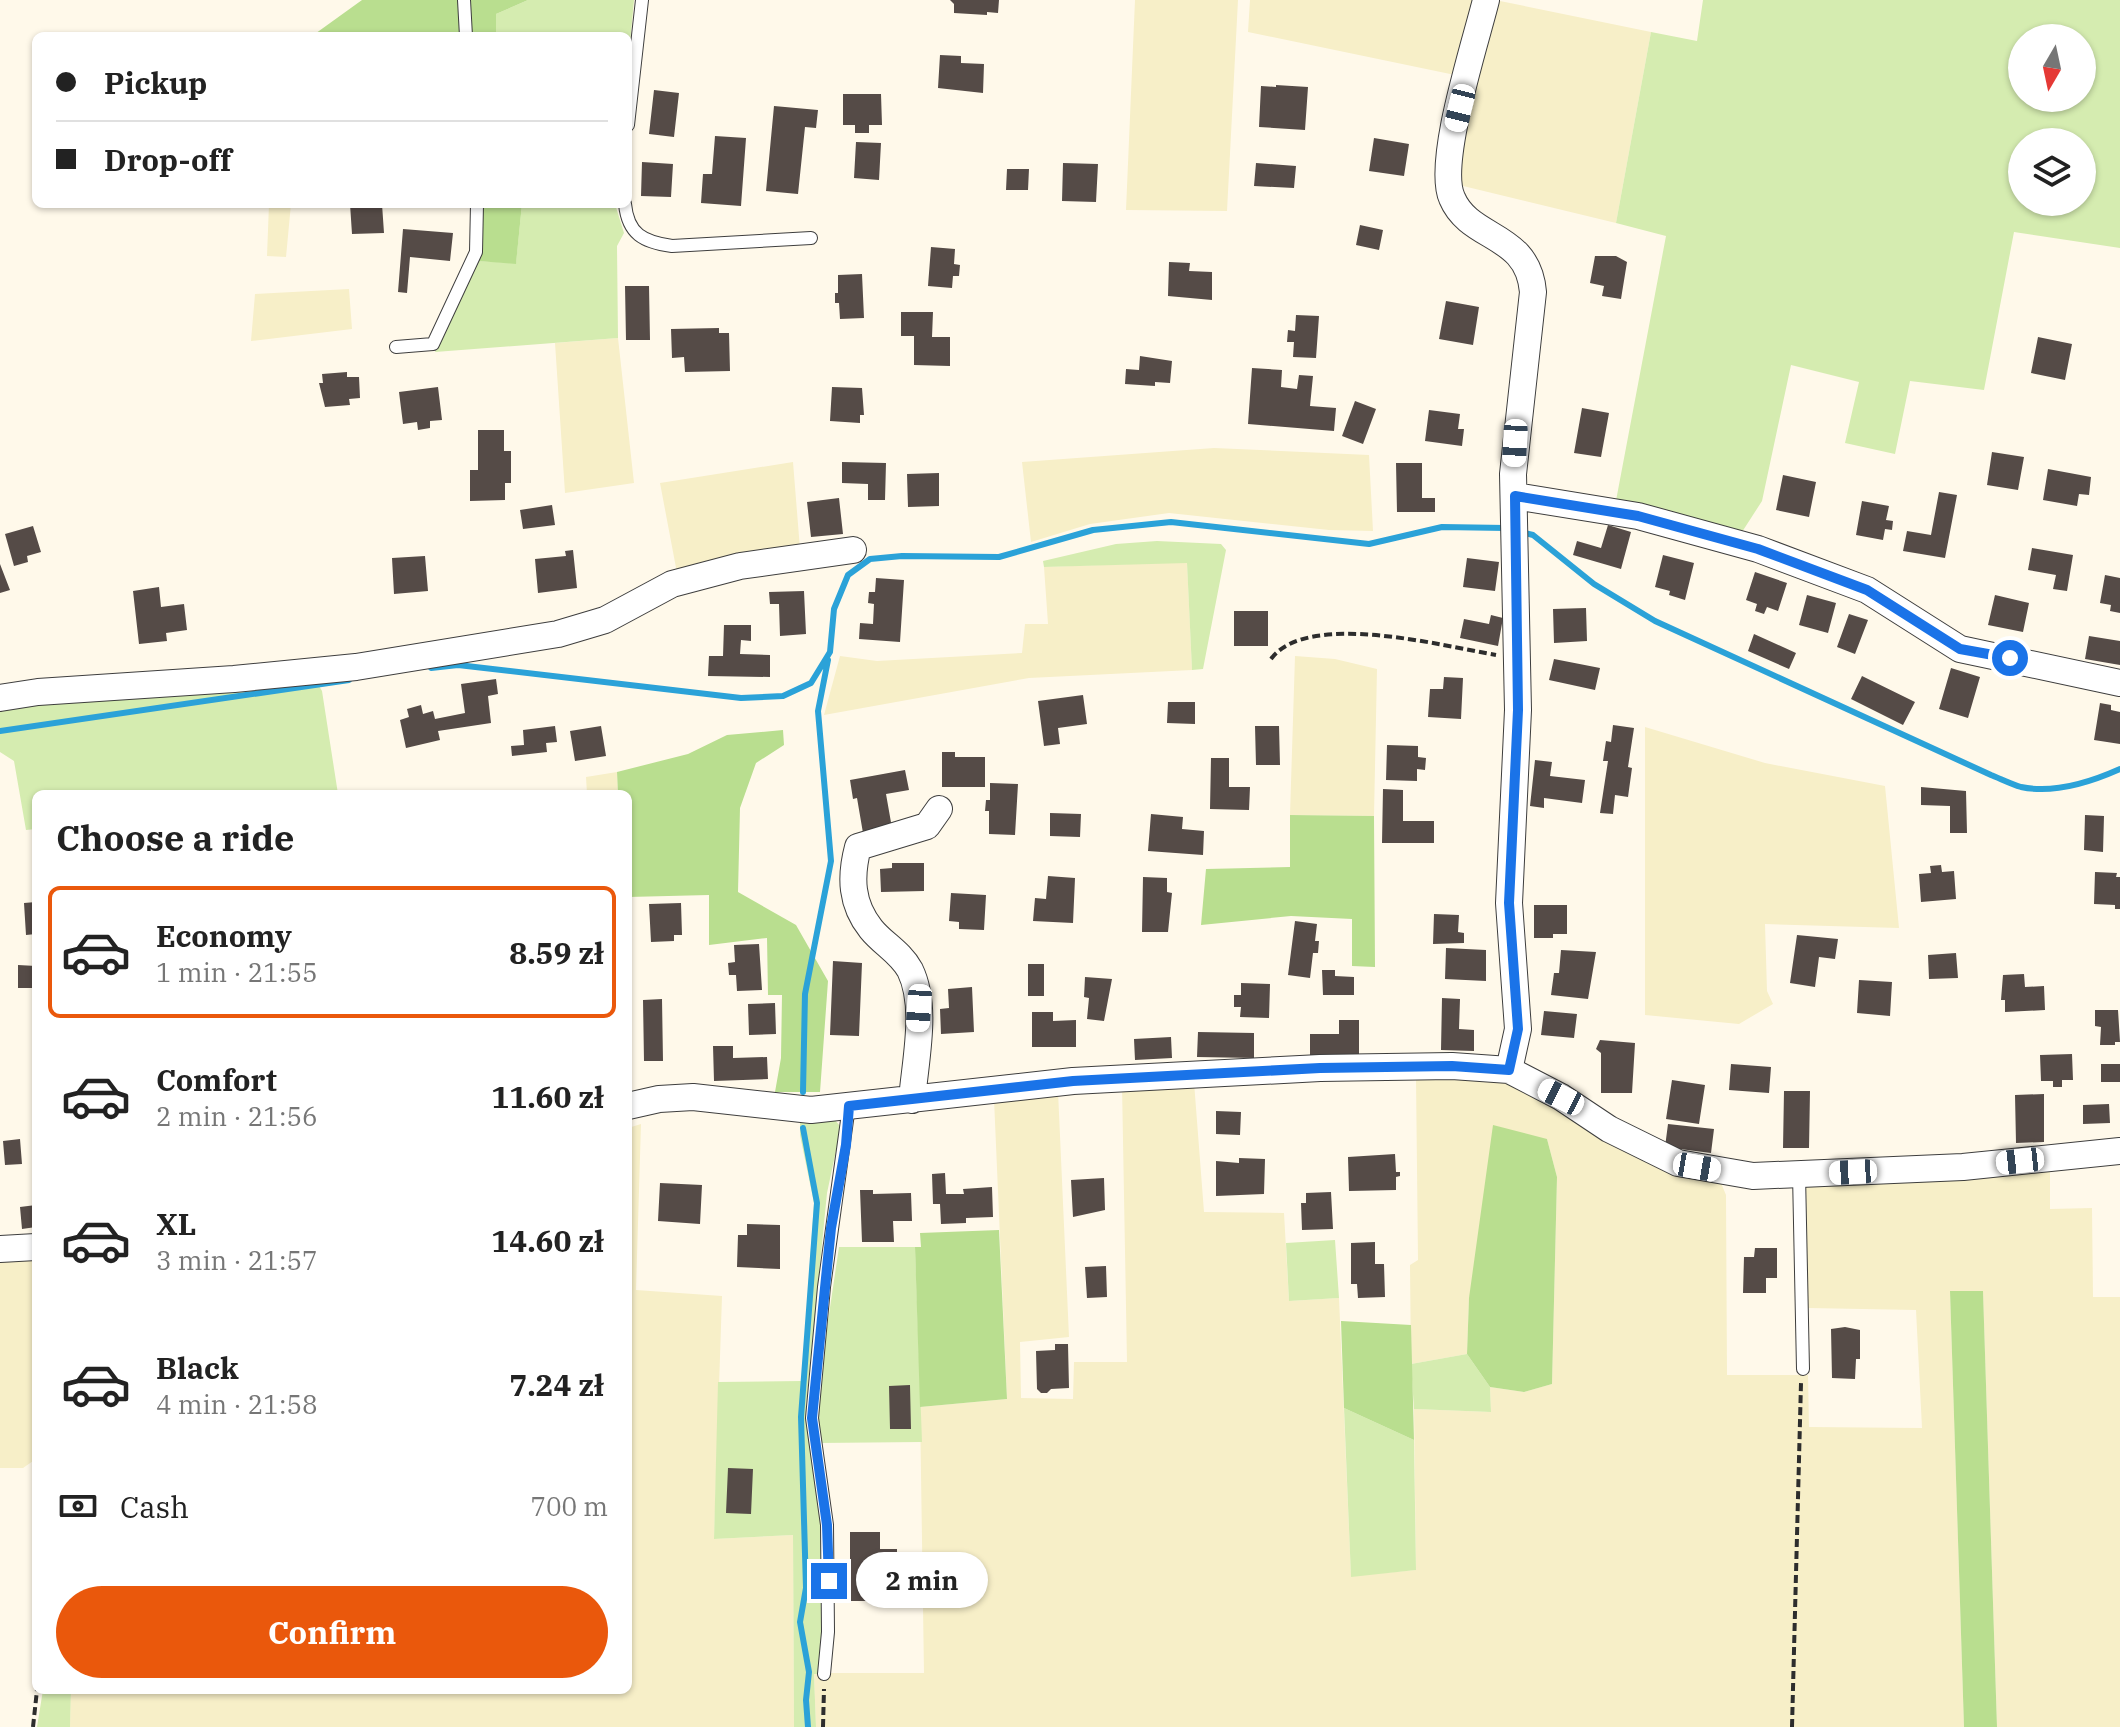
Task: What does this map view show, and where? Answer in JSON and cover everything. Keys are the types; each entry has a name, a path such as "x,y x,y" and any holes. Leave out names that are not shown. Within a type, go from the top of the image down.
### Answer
{"street":[{"path":"1486,0 1454,130 1449,188 1456,207 1465,216 1515,249 1532,280 1532,310 1515,443 1518,710 1509,903 1518,1029 1509,1070"},
{"path":"1515,506 1638,516 1758,549 1867,590 1960,649 2120,683"},
{"path":"0,698 38,692 234,679 356,667 558,634 605,620 672,584 740,566 853,550"},
{"path":"912,1100 919,1008 911,972 897,952 872,930 853,898 852,869 858,847 927,826 939,809"},
{"path":"632,1105 659,1099 693,1097 811,1110 1073,1081 1320,1068 1452,1066 1509,1070 1561,1097 1609,1129 1678,1163 1753,1176 1963,1167 2120,1151"},
{"path":"0,1249 32,1247"}],"lane":[{"path":"464,0 466,32"},
{"path":"632,89 642,0"},
{"path":"396,347 433,344 476,252 477,208"},
{"path":"626,208 627,220 638,237 651,243 672,246 811,238"},
{"path":"824,1674 828,1632 827,1525 812,1418 829,1243 846,1145 849,1106"},
{"path":"1799,1174 1803,1369"}],"path":[{"path":"1271,659 1280,646 1313,636 1380,635 1518,658"},
{"path":"1792,1727 1803,1369"},
{"path":"823,1727 824,1674"},
{"path":"33,1727 37,1694"}],"shaded area":[{"path":"1135,0 1238,0 1227,211 1126,210"},
{"path":"1250,0 1475,0 1455,75 1248,32"},
{"path":"1495,0 1651,32 1616,223 1459,185 1463,128"},
{"path":"269,208 291,208 286,257 267,256"},
{"path":"349,289 352,329 251,341 255,294"},
{"path":"618,338 634,483 565,493 555,343"},
{"path":"1214,448 1369,455 1373,531 1329,530 1169,513 1090,524 1031,542 1022,462"},
{"path":"793,462 800,549 677,573 660,483"},
{"path":"1187,562 1192,670 1029,678 824,715 840,656 877,661 1022,653 1025,624 1048,624 1044,567"},
{"path":"1295,656 1335,659 1377,669 1374,816 1290,815"},
{"path":"1645,727 1765,763 1885,786 1899,928 1765,924 1767,991 1773,1004 1739,1024 1645,1015"},
{"path":"617,772 618,790 587,790 586,777"},
{"path":"1416,1078 1507,1080 1721,1183 1726,1195 1727,1375 1808,1375 1809,1427 1922,1428 1916,1310 1808,1308 1806,1183 2050,1169 2050,1209 2092,1208 2093,1297 2120,1297 2120,1727 1997,1727 1983,1292 1950,1291 1964,1727 816,1727 814,1673 924,1673 920,1407 1007,1399 994,1099 1058,1091 1069,1337 1020,1342 1021,1398 1073,1399 1074,1362 1127,1362 1122,1085 1194,1082 1204,1212 1284,1213 1289,1301 1339,1298 1351,1576 1416,1570 1414,1409 1491,1412 1490,1387 1524,1392 1552,1384 1557,1177 1547,1139 1469,1298 1467,1354 1411,1364 1410,1265 1418,1260"},
{"path":"641,1124 636,1290 722,1296 714,1539 793,1535 794,1727 70,1727 71,1694 632,1694 632,1127"},
{"path":"0,1258 32,1258 32,1462 23,1468 0,1468"}],"green space":[{"path":"362,0 528,0 496,14 496,32 318,32"},
{"path":"528,0 634,0 631,32 496,32 496,14"},
{"path":"1703,0 2120,0 2120,248 2014,232 1984,390 1910,381 1895,454 1845,443 1859,382 1791,365 1762,501 1742,532 1615,506 1666,236 1616,223 1651,32 1697,41"},
{"path":"480,208 522,208 516,264 478,261"},
{"path":"522,208 616,208 624,233 617,246 618,338 435,352 478,261 516,263"},
{"path":"1157,541 1221,544 1226,550 1203,669 1192,670 1187,563 1044,567 1043,561 1116,544"},
{"path":"315,679 322,691 337,790 32,790 32,829 26,830 14,761 0,752 0,707"},
{"path":"783,730 784,745 756,763 740,808 738,892 796,925 828,981 820,1092 775,1092 781,1058 782,995 768,995 767,938 709,945 709,895 632,897 632,790 618,790 617,772 688,754 727,735"},
{"path":"1290,815 1374,816 1375,967 1352,966 1352,919 1291,916 1201,925 1206,869 1290,867"},
{"path":"800,1119 834,1119 841,1127 827,1193 806,1407 823,1518 821,1674 814,1674 816,1727 794,1727 793,1535 714,1539 718,1382 802,1381 814,1203 800,1135"},
{"path":"1493,1125 1547,1139 1557,1177 1552,1384 1524,1392 1490,1387 1467,1354 1469,1298"},
{"path":"999,1230 1007,1399 920,1407 915,1247 921,1247 920,1233"},
{"path":"1335,1240 1339,1298 1289,1301 1286,1243"},
{"path":"839,1247 915,1247 922,1442 819,1443 818,1388"},
{"path":"1950,1291 1983,1291 1997,1727 1964,1727"},
{"path":"1341,1321 1411,1325 1414,1440 1344,1408"},
{"path":"1467,1354 1490,1387 1491,1412 1414,1409 1411,1364"},
{"path":"1344,1408 1414,1440 1416,1570 1351,1577"},
{"path":"42,1694 71,1694 70,1727 37,1727"}],"building":[{"path":"950,0 999,0 998,13 954,13 954,4"},
{"path":"940,55 961,56 961,63 984,64 983,93 938,88"},
{"path":"1261,86 1308,87 1305,130 1259,127"},
{"path":"654,90 679,93 674,137 649,134"},
{"path":"843,94 881,94 882,125 869,125 869,133 855,133 855,125 843,125"},
{"path":"774,106 818,110 816,128 805,127 798,194 766,191"},
{"path":"715,136 746,138 741,206 701,203 703,174 712,174"},
{"path":"1374,138 1409,144 1404,176 1369,171"},
{"path":"856,142 881,143 879,180 854,178"},
{"path":"642,162 673,164 671,197 641,196"},
{"path":"1063,163 1098,164 1096,202 1062,201"},
{"path":"1256,163 1296,166 1294,188 1254,186"},
{"path":"1007,169 1029,169 1028,190 1006,190"},
{"path":"350,208 382,208 384,233 352,234"},
{"path":"1360,225 1383,230 1379,250 1356,245"},
{"path":"403,229 453,233 450,261 410,257 407,293 398,292"},
{"path":"931,247 955,249 954,264 960,265 959,276 953,276 952,288 928,286"},
{"path":"1595,256 1616,256 1627,262 1621,299 1602,296 1604,286 1590,283"},
{"path":"1169,262 1190,263 1189,271 1212,272 1212,300 1168,296"},
{"path":"862,274 864,318 840,319 839,303 835,303 838,275"},
{"path":"625,286 649,286 650,340 626,340"},
{"path":"1446,301 1479,307 1473,345 1439,339"},
{"path":"901,312 933,312 932,337 950,337 950,366 914,365 914,336 901,336"},
{"path":"1296,315 1319,316 1316,358 1293,357 1294,342 1287,342 1288,330 1295,331"},
{"path":"719,328 719,333 729,333 730,371 685,372 684,357 672,358 671,329"},
{"path":"2038,337 2072,344 2065,380 2031,373"},
{"path":"1140,356 1172,361 1170,383 1155,382 1155,386 1125,384 1126,369 1139,370"},
{"path":"1252,368 1282,370 1281,387 1297,389 1299,375 1313,376 1310,406 1336,408 1334,431 1248,424"},
{"path":"347,372 347,377 359,377 360,398 349,399 350,405 325,407 319,383 323,383 322,374"},
{"path":"438,387 442,420 430,421 430,428 418,430 417,422 403,424 399,392"},
{"path":"832,387 862,388 864,415 860,415 860,423 830,421"},
{"path":"1355,401 1376,409 1363,444 1342,436"},
{"path":"1582,408 1609,413 1601,457 1574,453"},
{"path":"1429,410 1460,414 1458,429 1464,429 1462,446 1425,441"},
{"path":"478,430 504,430 504,451 511,451 511,483 505,483 505,500 470,501 470,470 478,470"},
{"path":"1992,452 2024,457 2018,490 1987,485"},
{"path":"842,462 886,463 885,500 868,500 868,484 842,483"},
{"path":"1396,463 1422,463 1422,498 1435,498 1435,512 1397,512"},
{"path":"2048,469 2091,477 2089,495 2079,494 2077,506 2043,500"},
{"path":"939,473 939,506 908,507 907,474"},
{"path":"1783,475 1816,482 1809,517 1776,510"},
{"path":"1939,492 1957,495 1945,558 1903,551 1907,531 1931,535"},
{"path":"839,498 843,534 811,537 807,502"},
{"path":"1862,501 1889,506 1886,520 1893,521 1892,530 1885,529 1883,540 1856,535"},
{"path":"552,505 555,525 523,529 520,510"},
{"path":"1608,525 1631,532 1621,569 1573,555 1577,541 1601,548"},
{"path":"33,526 41,552 27,556 28,562 14,566 5,534"},
{"path":"2032,548 2073,555 2067,591 2053,589 2056,575 2028,570"},
{"path":"573,550 577,588 538,593 535,559 566,556 565,551"},
{"path":"1663,555 1694,563 1685,600 1655,587"},
{"path":"425,556 428,591 394,594 392,558"},
{"path":"1467,558 1499,562 1495,591 1463,587"},
{"path":"0,564 10,590 0,593"},
{"path":"1755,572 1787,583 1778,611 1767,607 1764,614 1755,611 1757,604 1746,600"},
{"path":"2105,575 2120,578 2120,613 2110,611 2111,605 2100,603"},
{"path":"876,578 904,580 900,642 859,639 860,623 873,624 874,604 868,603 869,592 875,592"},
{"path":"159,587 161,607 184,604 187,630 166,633 167,641 139,644 133,591"},
{"path":"804,591 806,634 780,636 779,604 770,604 769,592"},
{"path":"1807,595 1836,603 1828,633 1799,625"},
{"path":"1995,595 2029,603 2023,632 1988,625"},
{"path":"1586,608 1587,641 1554,643 1553,609"},
{"path":"1234,611 1268,611 1268,646 1234,646"},
{"path":"1849,614 1868,620 1855,654 1837,647"},
{"path":"1491,615 1503,618 1498,646 1460,638 1464,619 1489,624"},
{"path":"724,625 751,625 751,641 741,640 740,654 770,655 770,677 708,676 709,656 723,656"},
{"path":"1754,634 1796,653 1789,669 1748,651"},
{"path":"2089,636 2120,641 2120,665 2085,659"},
{"path":"1554,659 1600,668 1595,690 1549,680"},
{"path":"1951,668 1980,677 1968,718 1939,709"},
{"path":"1862,676 1915,702 1903,725 1851,699"},
{"path":"1444,677 1463,678 1461,719 1428,717 1430,689 1443,689"},
{"path":"496,679 498,694 488,696 491,723 438,731 440,740 406,748 400,720 409,717 407,709 421,705 423,714 433,711 435,719 465,713 461,684"},
{"path":"1083,695 1087,724 1058,728 1060,744 1044,746 1038,701"},
{"path":"1168,702 1195,702 1195,724 1167,723"},
{"path":"2100,703 2111,705 2111,710 2120,712 2120,744 2094,740"},
{"path":"1613,725 1634,728 1628,767 1632,768 1628,797 1615,795 1613,814 1600,813 1608,761 1603,761 1606,741 1611,742"},
{"path":"555,726 557,742 546,743 547,752 512,756 511,746 524,745 523,730"},
{"path":"601,726 606,756 575,761 570,731"},
{"path":"1255,726 1279,726 1280,765 1256,765"},
{"path":"1387,745 1418,746 1418,757 1426,758 1425,770 1417,769 1417,781 1386,780"},
{"path":"942,752 955,752 955,757 985,757 985,787 942,787"},
{"path":"1211,758 1229,758 1229,787 1250,787 1249,810 1210,809"},
{"path":"1535,760 1552,762 1550,776 1585,780 1582,803 1544,798 1544,808 1530,806"},
{"path":"905,770 909,790 886,794 892,828 863,833 857,798 853,799 850,780"},
{"path":"990,783 1018,784 1015,835 989,834 989,811 985,811 986,800 990,800"},
{"path":"1921,787 1966,791 1967,833 1950,833 1950,806 1921,805"},
{"path":"1383,789 1403,790 1403,821 1434,821 1434,843 1382,843"},
{"path":"1050,813 1081,814 1080,837 1050,836"},
{"path":"1151,814 1183,817 1182,829 1204,831 1203,855 1148,851"},
{"path":"2085,815 2104,816 2103,852 2084,850"},
{"path":"892,863 924,863 924,891 881,892 880,869 892,868"},
{"path":"1941,865 1942,872 1954,871 1956,899 1921,902 1919,874 1931,873 1930,866"},
{"path":"2095,872 2117,873 2116,877 2120,877 2120,909 2115,909 2115,905 2094,904"},
{"path":"1048,876 1075,878 1073,923 1033,921 1035,898 1046,899"},
{"path":"1143,877 1167,878 1167,892 1172,893 1168,932 1142,932"},
{"path":"951,893 986,895 984,930 959,929 959,922 949,921"},
{"path":"32,902 32,934 26,935 24,903"},
{"path":"681,903 682,935 674,935 674,941 651,942 649,904"},
{"path":"1534,905 1567,905 1567,934 1534,938"},
{"path":"1434,914 1459,915 1458,932 1464,933 1464,943 1433,944"},
{"path":"1295,921 1317,924 1315,941 1319,941 1318,953 1313,953 1310,978 1288,975"},
{"path":"1797,935 1838,939 1835,959 1819,957 1815,987 1790,983"},
{"path":"759,944 762,990 737,991 736,975 729,975 728,963 735,962 734,945"},
{"path":"1446,948 1486,950 1486,981 1445,979"},
{"path":"1561,950 1596,952 1588,999 1551,995 1554,973 1559,973"},
{"path":"1956,953 1958,978 1929,979 1928,955"},
{"path":"833,961 862,963 859,1036 830,1035"},
{"path":"1028,964 1044,964 1044,996 1028,996"},
{"path":"18,965 32,966 32,988 18,988"},
{"path":"1322,970 1335,970 1335,976 1354,977 1354,995 1323,995"},
{"path":"2024,974 2025,987 2044,986 2045,1010 2005,1012 2005,1000 2001,1000 2003,975"},
{"path":"1085,977 1112,979 1104,1021 1087,1019 1089,998 1084,997"},
{"path":"1859,980 1892,982 1890,1016 1857,1013"},
{"path":"1241,983 1270,984 1269,1018 1240,1017 1241,1007 1234,1007 1234,995 1241,995"},
{"path":"972,987 974,1032 941,1034 940,1009 949,1008 948,989"},
{"path":"1442,998 1460,999 1459,1029 1474,1030 1474,1051 1441,1050"},
{"path":"662,999 663,1061 644,1061 643,1000"},
{"path":"775,1003 776,1034 749,1035 748,1004"},
{"path":"2095,1010 2118,1010 2120,1042 2100,1045 2101,1027 2095,1026"},
{"path":"1544,1011 1577,1014 1574,1038 1541,1035"},
{"path":"1032,1012 1053,1012 1053,1021 1076,1020 1076,1047 1032,1047"},
{"path":"1339,1020 1359,1020 1359,1055 1310,1056 1310,1034 1339,1034"},
{"path":"1198,1032 1254,1033 1254,1058 1197,1057"},
{"path":"1171,1037 1172,1058 1135,1060 1134,1039"},
{"path":"1600,1040 1635,1043 1632,1093 1601,1093 1601,1053 1596,1049"},
{"path":"713,1046 733,1046 733,1058 767,1057 768,1079 714,1081"},
{"path":"2072,1054 2073,1080 2062,1080 2062,1087 2053,1087 2053,1081 2041,1081 2040,1055"},
{"path":"1731,1064 1771,1067 1769,1093 1729,1090"},
{"path":"2101,1064 2120,1064 2120,1082 2101,1082"},
{"path":"1672,1080 1705,1085 1699,1124 1666,1119"},
{"path":"1784,1091 1810,1091 1809,1148 1783,1148"},
{"path":"2044,1094 2044,1142 2016,1143 2015,1095"},
{"path":"2109,1104 2110,1123 2083,1124 2083,1105"},
{"path":"1216,1111 1241,1112 1240,1135 1216,1134"},
{"path":"1668,1124 1714,1129 1711,1153 1665,1147"},
{"path":"20,1139 22,1164 5,1165 3,1141"},
{"path":"1395,1154 1396,1172 1400,1172 1400,1176 1396,1177 1396,1190 1349,1191 1348,1157"},
{"path":"1239,1158 1265,1159 1264,1194 1216,1196 1216,1161 1239,1163"},
{"path":"945,1173 946,1194 964,1194 963,1189 992,1187 993,1217 966,1218 966,1223 941,1224 940,1204 933,1204 932,1174"},
{"path":"1104,1178 1105,1210 1073,1217 1071,1180"},
{"path":"660,1183 702,1185 700,1224 658,1221"},
{"path":"860,1190 873,1190 873,1194 911,1193 912,1221 893,1221 894,1242 862,1242"},
{"path":"1331,1192 1333,1229 1302,1230 1301,1203 1306,1203 1306,1193"},
{"path":"32,1206 32,1228 22,1229 20,1207"},
{"path":"747,1224 780,1225 780,1269 737,1267 738,1235 747,1235"},
{"path":"1375,1242 1375,1264 1384,1264 1385,1297 1358,1298 1357,1284 1351,1284 1351,1243"},
{"path":"1755,1248 1777,1248 1777,1278 1766,1278 1766,1293 1743,1293 1744,1257 1754,1257"},
{"path":"1106,1266 1107,1297 1087,1298 1085,1267"},
{"path":"1845,1327 1860,1330 1860,1359 1856,1359 1855,1379 1832,1378 1831,1329"},
{"path":"1055,1344 1068,1344 1069,1388 1041,1393 1037,1389 1036,1351 1055,1350"},
{"path":"910,1385 911,1429 890,1429 889,1386"},
{"path":"728,1468 753,1469 751,1514 726,1513"},
{"path":"850,1532 880,1532 880,1549 897,1549 897,1575 890,1575 890,1601 850,1601"}],"waterway":[{"path":"431,668 458,665 741,698 783,696 811,683 830,652 834,609 848,575 870,559 902,556 999,557 1093,530 1171,522 1369,544 1442,527 1506,528"},
{"path":"1521,532 1533,535 1594,584 1655,621 2010,783 2033,789 2059,788 2120,769"},
{"path":"803,1092 805,994 831,861 818,711 828,660"},
{"path":"0,731 349,680"},
{"path":"803,1128 817,1203 801,1417 806,1588 800,1622 809,1672 806,1700 808,1727"}],"route":[{"path":"829,1581 827,1525 812,1418 824,1287 849,1106 1073,1081 1320,1068 1452,1066 1509,1070 1518,1029 1509,903 1511,805 1518,710 1515,496 1638,516 1758,549 1867,590 1960,649 2010,658"}]}
